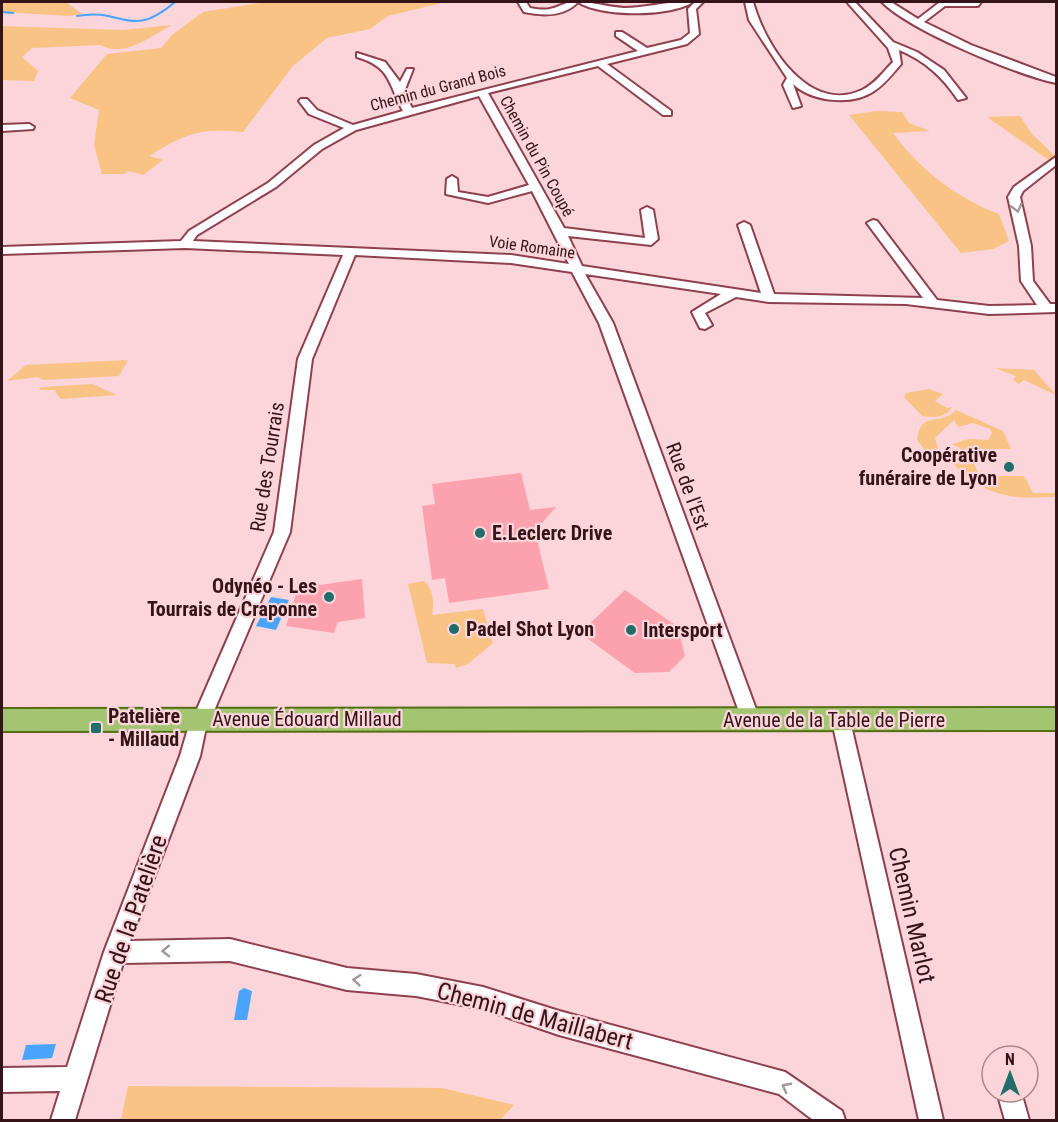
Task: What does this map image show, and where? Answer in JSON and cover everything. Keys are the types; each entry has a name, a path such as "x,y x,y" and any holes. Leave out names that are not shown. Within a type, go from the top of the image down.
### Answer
{"main road":[{"name":"Avenue de la Table de Pierre","path":"612,721 1056,719"},
{"name":"Avenue Édouard Millaud","path":"2,720 612,721"}],"street":[{"path":"522,2 527,10 535,12 559,11 574,2"},
{"path":"582,2 619,11 689,2"},
{"name":"Chemin du Grand Bois","path":"185,244 193,233 272,185 318,147 352,128 693,38 695,34 692,9 699,2"},
{"path":"749,2 759,31 792,78 800,87 816,94 834,97 862,94 873,88 898,62 893,45"},
{"path":"851,2 866,22 893,45 916,54 937,68 952,82 961,98"},
{"path":"886,2 918,23 972,48 1056,80"},
{"path":"918,23 943,3 978,3"},
{"path":"619,34 645,51"},
{"path":"360,55 380,61 401,90"},
{"path":"600,63 667,113"},
{"path":"409,112 401,100 401,90 410,71"},
{"path":"792,78 788,85 796,106"},
{"name":"Chemin du Pin Coupé","path":"482,92 560,231 577,270"},
{"path":"304,101 313,112 352,128"},
{"path":"2,128 29,127"},
{"path":"1051,308 1027,281 1023,234 1014,197 1018,189 1056,160"},
{"path":"452,178 452,194 488,200 535,187"},
{"path":"560,231 647,242 652,239 647,210"},
{"path":"873,223 934,304"},
{"path":"744,225 769,298"},
{"name":"Voie Romaine","path":"2,250 185,244 511,259 769,298 906,300 989,310 1051,308"},
{"name":"Rue des Tourrais","path":"201,719 282,532 305,359 351,251"},
{"name":"Rue de l'Est","path":"577,270 606,323 751,720"},
{"path":"705,325 698,312 733,293"},
{"name":"Rue de la Patelière","path":"69,1099 115,952 190,756 201,719"},
{"name":"Chemin Marlot","path":"841,721 931,1120"},
{"name":"Chemin de Maillabert","path":"115,952 230,950 347,980 416,985 483,998 559,1023 785,1084 833,1120"},
{"path":"2,1080 69,1099"},
{"path":"1012,1104 1017,1120"}],"shaded area":[{"path":"2,2 66,2 82,14 69,16 2,12"},
{"path":"266,2 446,2 388,16 370,29 327,38 293,66 243,132 215,131 184,137 149,156 163,160 143,175 128,171 124,174 102,174 94,145 99,110 70,98 107,54 161,48 172,35 203,12"},
{"path":"172,25 138,44 119,49 110,49 101,45 32,48 22,57 38,71 34,81 2,80 2,26 123,30"},
{"path":"876,111 902,112 909,123 930,131 893,133 915,159 940,181 969,200 999,214 1009,241 993,249 961,253 849,115"},
{"path":"1020,116 1032,134 1056,157 1056,165 987,117"},
{"path":"128,360 119,376 44,380 37,377 7,381 26,365"},
{"path":"995,368 1034,370 1056,395 1024,380 1019,384 1013,380 1016,376"},
{"path":"93,384 117,395 61,399 55,392 56,390 39,390 41,387"},
{"path":"929,389 943,394 935,401 947,408 952,407 949,411 935,417 922,416 904,397 906,393"},
{"path":"956,410 1003,431 1011,449 962,449 952,444 969,439 988,440 992,433 990,429 973,423 958,427 954,420 935,438 942,463 934,461 917,440 919,431 926,422 944,418"},
{"path":"949,447 971,456 981,480 996,480 995,476 1024,476 1033,493 1056,493 1056,497 1016,497 1000,494 980,486 955,465"},
{"name":"Padel Shot Lyon","path":"424,581 431,593 432,615 483,609 493,643 468,664 456,668 455,664 427,663 408,584"},
{"path":"128,1086 442,1088 514,1105 500,1120 121,1120"}],"water":[{"path":"271,597 289,600 276,630 256,626"},
{"path":"244,988 252,991 247,1020 234,1020 239,991"},
{"path":"56,1044 52,1058 22,1060 26,1045"}],"building":[{"name":"E.Leclerc Drive","path":"521,473 530,510 556,507 535,531 549,589 449,603 445,578 432,580 422,506 435,504 432,484"},
{"name":"Odynéo - Les Tourrais de Craponne","path":"362,579 365,618 338,622 334,633 286,626 298,588"},
{"name":"Intersport","path":"625,590 678,627 685,656 669,672 635,673 580,633"}],"waterway":[{"path":"77,16 93,14 136,21 160,13 175,2"},
{"path":"2,12 13,13"}],"place":[{"name":"Coopérative funéraire de Lyon","path":"1009,467"},
{"name":"E.Leclerc Drive","path":"480,533"},
{"name":"Odynéo - Les Tourrais de Craponne","path":"329,597"},
{"name":"Padel Shot Lyon","path":"454,629"},
{"name":"Intersport","path":"631,630"},
{"name":"Patelière - Millaud","path":"96,728"}]}
